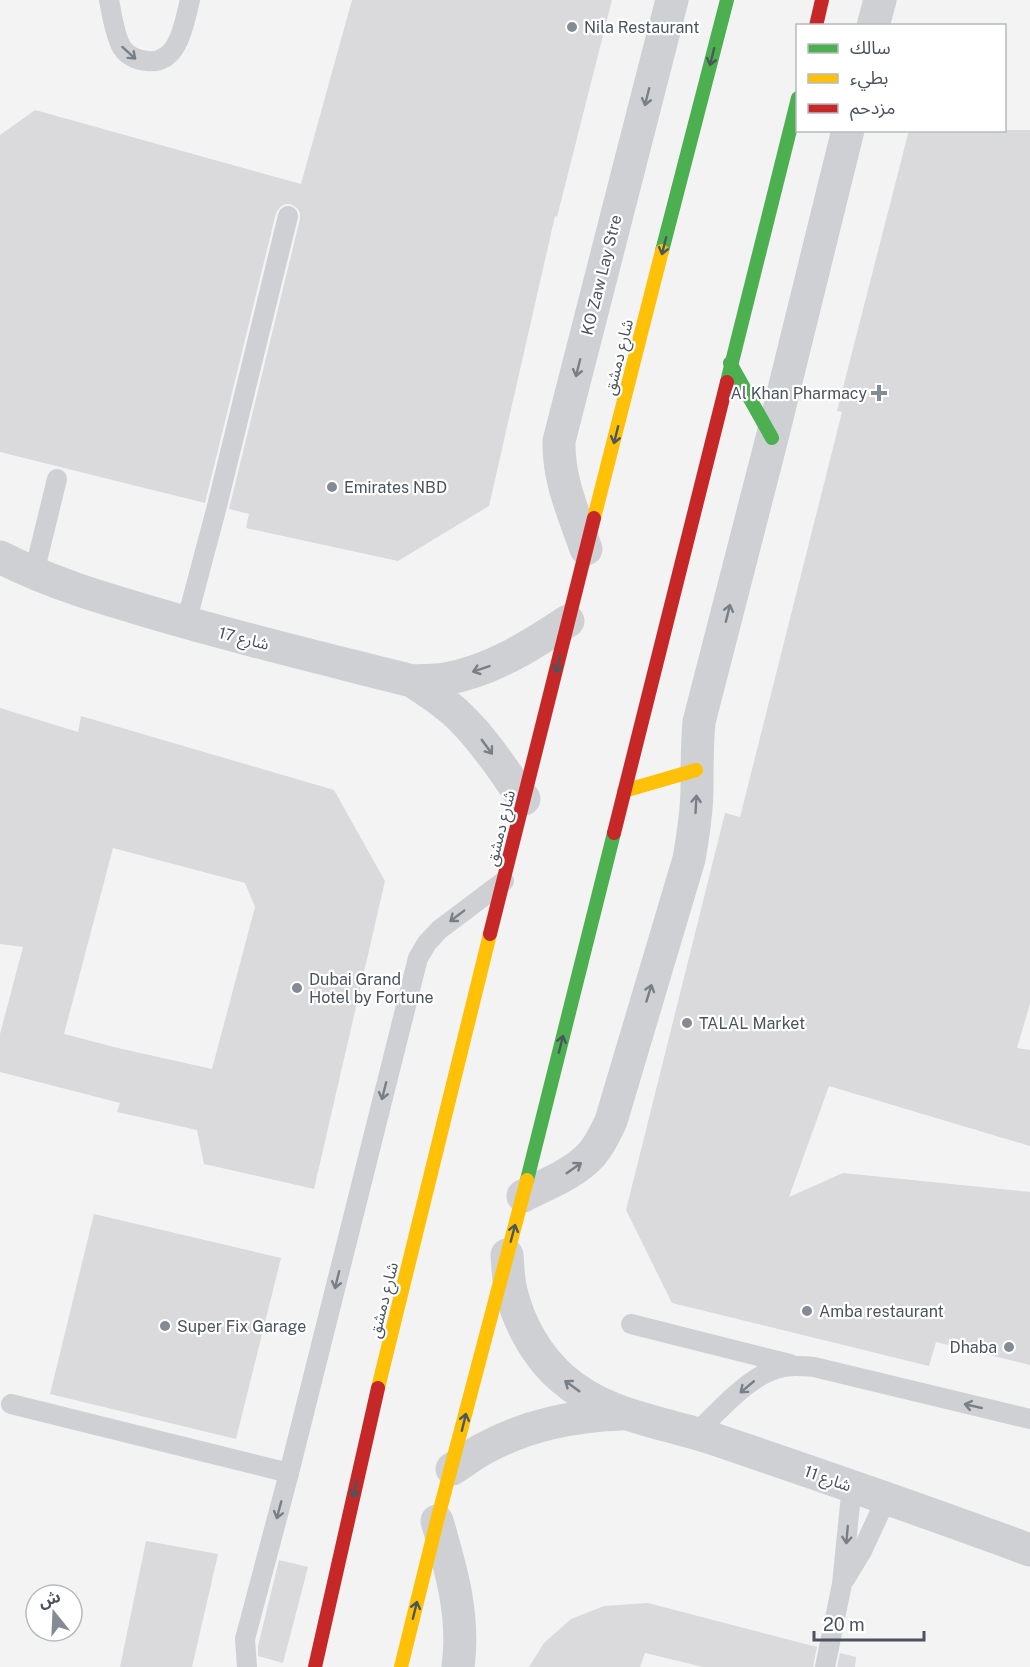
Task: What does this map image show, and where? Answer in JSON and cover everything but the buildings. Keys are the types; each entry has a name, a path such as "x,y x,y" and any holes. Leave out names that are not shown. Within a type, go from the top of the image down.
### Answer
{"main road":[{"name":"شارع دمشق","path":"315,1667 367,1431 586,549 726,0"},
{"path":"816,24 822,0"},
{"path":"401,1667 523,1196 796,106"},
{"path":"730,363 772,438"},
{"path":"624,791 696,770"}],"street":[{"name":"KO Zaw Lay Stre","path":"586,549 564,487 558,457 559,441 672,0"},
{"path":"874,24 880,0"},
{"path":"523,1196 579,1166 592,1154 611,1121 689,860 696,811 696,746 699,722 848,132"},
{"name":"شارع 17","path":"0,557 77,591 186,623 412,681 445,679 477,671 508,658 568,621"},
{"name":"شارع 17","path":"0,584 77,591"},
{"name":"شارع 17","path":"412,681 438,698 463,719 484,742 524,799"},
{"name":"شارع 11","path":"507,1255 510,1289 521,1323 539,1353 563,1379 591,1400 623,1414 696,1433 887,1497 1030,1551"},
{"name":"شارع 11","path":"452,1469 483,1449 551,1422 587,1416 623,1414"},
{"path":"437,1521 452,1571 458,1605 461,1648 458,1667"}],"lane":[{"path":"108,0 122,48 136,60 155,62 171,54 180,38 190,0"},
{"path":"186,623 288,216"},
{"path":"34,573 57,479"},
{"path":"247,1667 245,1639 418,958 427,943 439,930 504,881"},
{"path":"631,1324 1030,1419"},
{"path":"696,1433 762,1375 778,1368 796,1365"},
{"path":"11,1404 289,1473"},
{"path":"825,1667 842,1584 852,1485"},
{"path":"842,1584 862,1551 887,1497"}],"traffic: fast":[{"path":"662,251 727,0"},
{"path":"727,382 796,106"},
{"path":"730,363 772,438"},
{"path":"527,1180 614,833"}],"traffic: slow":[{"path":"594,518 662,251"},
{"path":"624,791 696,770"},
{"path":"378,1388 490,934"},
{"path":"401,1667 527,1180"}],"traffic: jam":[{"path":"816,24 822,0"},
{"path":"614,833 727,382"},
{"path":"490,934 594,518"},
{"path":"315,1667 378,1388"}],"place":[{"name":"Nila Restaurant","path":"572,27"},
{"name":"Al Khan Pharmacy","path":"879,393"},
{"name":"Emirates NBD","path":"332,487"},
{"name":"Dubai Grand Hotel by Fortune","path":"297,988"},
{"name":"TALAL Market","path":"687,1023"},
{"name":"Amba restaurant","path":"807,1311"},
{"name":"Super Fix Garage","path":"165,1326"},
{"name":"Dhaba","path":"1009,1347"}]}
